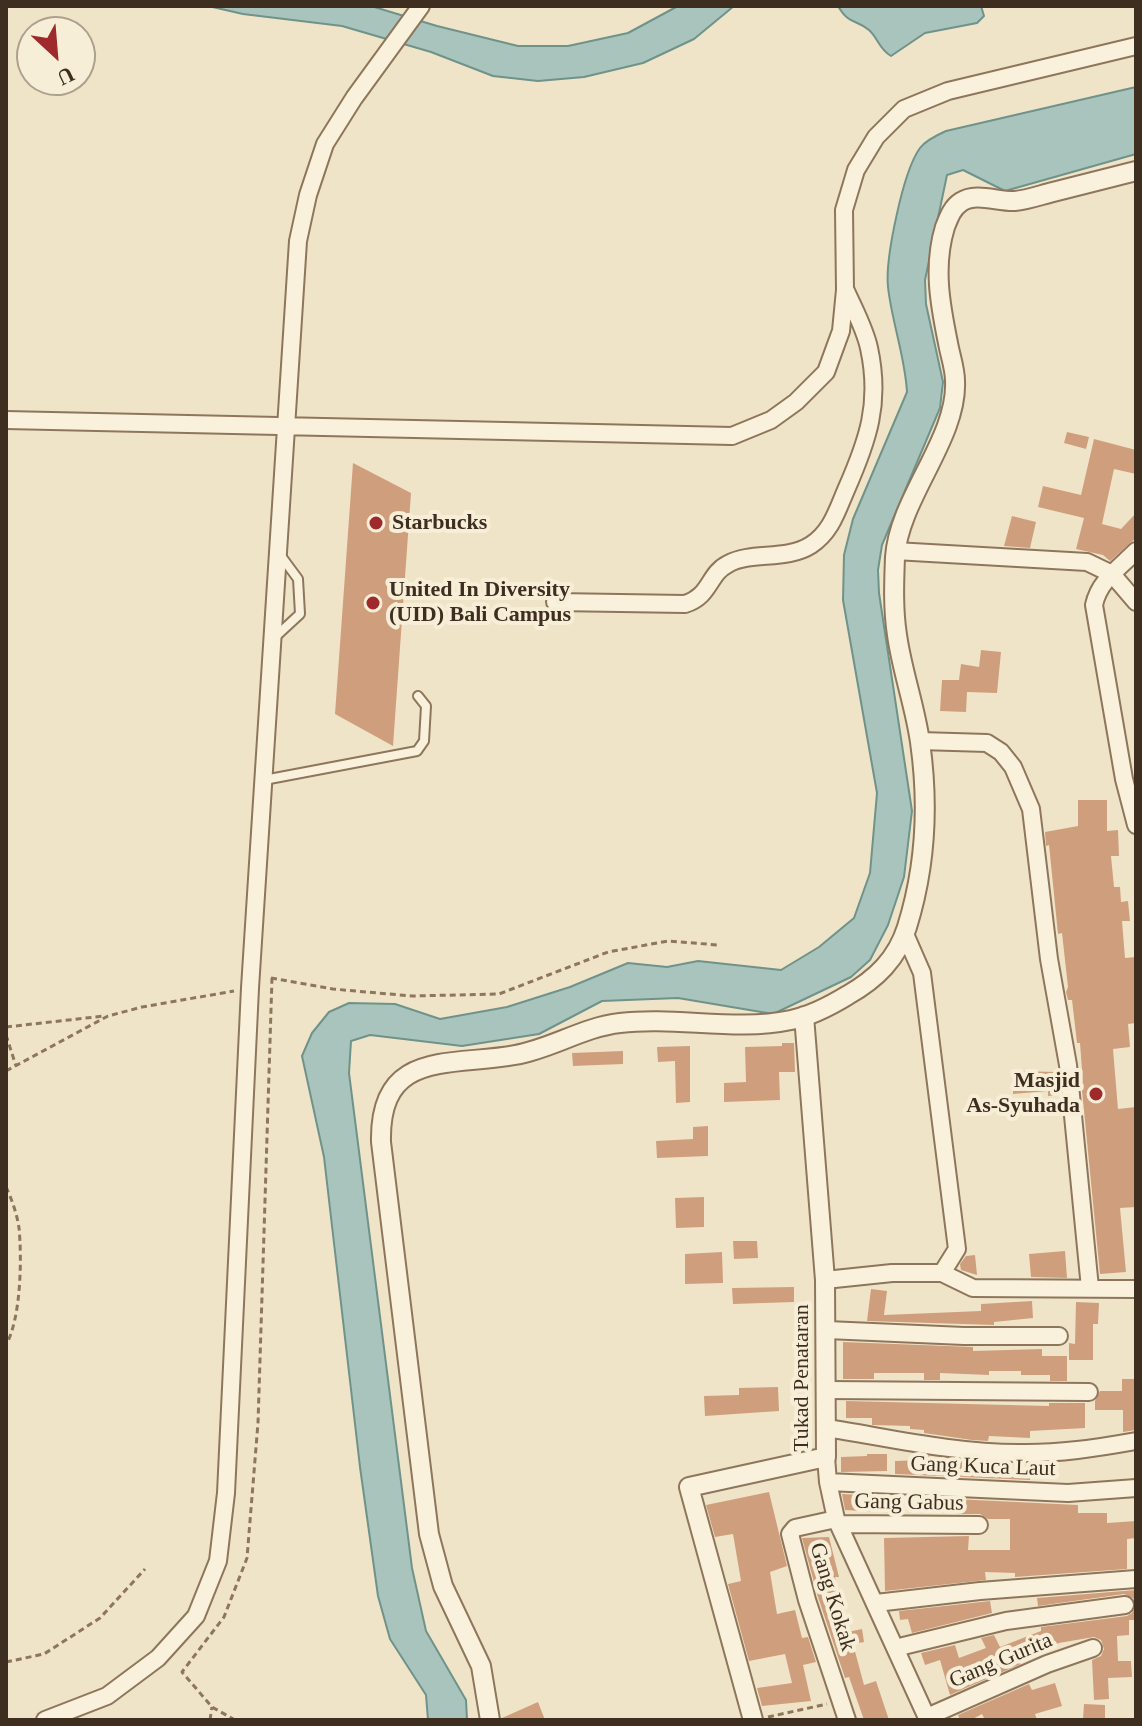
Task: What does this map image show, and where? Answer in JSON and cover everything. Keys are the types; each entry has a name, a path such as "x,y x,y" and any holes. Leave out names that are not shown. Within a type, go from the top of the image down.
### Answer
{"street":[{"path":"45,1720 107,1696 158,1658 196,1616 218,1561 226,1493 250,988 298,241 308,195 325,144 354,98 421,6"},
{"path":"6,420 732,436 771,420 796,402 826,372 841,331 845,290 844,210 856,170 876,137 904,109 948,91 1136,46"},
{"path":"490,1720 481,1666 443,1586 429,1534 381,1142 380,1128 386,1099 403,1078 433,1064 518,1055 608,1025 651,1020 757,1024 804,1016 830,1006 868,983 894,958 917,895 924,846 920,741 897,636 895,551 914,494 954,400 955,380 938,294 940,244 951,212 962,201 971,198 1018,201 1136,171"},
{"path":"555,602 685,604 698,600 724,565 736,560 771,557 809,547 829,530 863,452 875,397 869,345 845,290"},
{"path":"895,551 1087,562 1112,574 1136,602"},
{"path":"1136,551 1097,592 1094,605 1124,779 1136,825"},
{"path":"920,741 987,743 1001,752 1013,767 1031,809 1049,959 1068,1065 1090,1288"},
{"path":"905,934 922,973 957,1249 942,1273"},
{"name":"Tukad Penataran","path":"804,1016 825,1280 828,1482 837,1522 928,1718"},
{"path":"825,1280 892,1273 942,1273 973,1288 1136,1289"},
{"path":"827,1330 964,1336 1059,1336"},
{"path":"827,1390 1089,1392"},
{"path":"827,1428 957,1448 1018,1453 1069,1452 1136,1441"},
{"path":"759,1719 689,1487 826,1457"},
{"name":"Gang Kuca Laut","path":"828,1482 1068,1493 1136,1488"},
{"name":"Gang Gabus","path":"837,1522 979,1525"},
{"name":"Gang Kokak","path":"837,1522 795,1528 790,1534 807,1600 847,1720"},
{"path":"876,1603 1136,1579"},
{"path":"895,1648 1006,1621 1125,1605"},
{"name":"Gang Gurita","path":"928,1718 1047,1664 1093,1648"}],"lane":[{"path":"272,640 300,614 298,579 278,552"},
{"path":"263,780 417,751 424,741 426,706 418,696"}],"path":[{"path":"6,1027 108,1016 250,988 272,978 333,989 412,996 499,994 608,952 668,941 718,945"},
{"path":"6,1071 108,1016"},
{"path":"6,1035 16,1066"},
{"path":"6,1187 19,1227 19,1281 13,1326 6,1345"},
{"path":"6,1662 44,1654 100,1618 145,1569"},
{"path":"759,1719 842,1700"},
{"path":"210,1720 212,1707"}],"water":[{"path":"208,6 371,6 518,46 568,46 628,33 678,6 734,6 694,39 643,63 584,77 538,81 493,76 431,52 342,26 243,14"},
{"path":"838,6 981,6 984,16 977,23 925,33 891,56 869,30 849,19"},
{"path":"1136,87 1136,154 1005,191 963,170 947,175 925,280 926,304 943,382 940,408 882,545 878,570 912,811 904,877 888,925 870,960 851,977 773,1014 678,998 602,1001 539,1034 462,1046 370,1035 351,1041 349,1073 412,1568 426,1631 466,1700 467,1720 428,1720 426,1695 390,1639 378,1596 324,1157 302,1056 312,1033 329,1012 349,1003 395,1004 440,1019 507,1007 570,987 628,963 667,967 698,961 781,970 819,947 854,918 870,873 877,793 843,600 844,555 853,519 907,392 888,274 896,216 907,175 922,145 946,131"}],"building":[{"path":"1067,432 1089,437 1086,449 1064,443"},
{"path":"1094,439 1136,450 1136,474 1114,469 1102,524 1121,529 1136,513 1136,538 1110,561 1103,555 1076,549 1084,518 1038,507 1043,486 1081,495"},
{"name":"United In Diversity (UID) Bali Campus","path":"353,463 411,493 393,746 335,714"},
{"path":"1012,516 1036,522 1030,548 1004,546"},
{"path":"981,650 1001,652 997,693 967,692 966,712 940,711 942,680 959,680 961,664 979,667"},
{"path":"1078,800 1107,800 1107,831 1118,830 1119,856 1111,856 1114,887 1120,887 1121,902 1128,901 1130,921 1122,921 1125,958 1136,957 1136,1023 1128,1024 1130,1047 1113,1049 1118,1109 1136,1107 1136,1207 1120,1208 1126,1272 1100,1274 1080,1043 1077,1043 1072,1000 1068,1000 1066,992 1062,933 1058,934 1045,832 1078,826"},
{"path":"782,1043 794,1043 795,1072 779,1072 780,1100 724,1102 724,1083 746,1082 745,1047 782,1046"},
{"path":"690,1046 690,1102 676,1103 675,1061 658,1062 657,1047"},
{"path":"623,1051 623,1064 573,1066 572,1053"},
{"path":"1013,1071 1058,1072 1060,1095 1048,1096 1048,1091 1013,1094"},
{"path":"708,1126 708,1156 657,1158 656,1141 693,1139 693,1127"},
{"path":"704,1197 704,1227 676,1228 675,1198"},
{"path":"733,1241 757,1241 758,1258 734,1259"},
{"path":"1065,1251 1067,1278 1031,1277 1029,1254"},
{"path":"722,1252 723,1283 685,1284 685,1254"},
{"path":"975,1255 977,1275 961,1270 960,1264 966,1256"},
{"path":"794,1287 794,1302 733,1304 732,1288"},
{"path":"871,1289 887,1291 884,1315 981,1311 981,1304 1032,1301 1033,1318 994,1322 994,1325 867,1321"},
{"path":"1076,1302 1099,1303 1098,1324 1093,1324 1093,1360 1069,1360 1069,1343 1075,1344"},
{"path":"843,1342 973,1347 973,1351 1042,1349 1042,1356 1067,1356 1067,1381 1050,1381 1050,1375 1021,1375 1021,1371 989,1371 989,1375 940,1373 940,1380 924,1380 924,1373 874,1373 874,1379 843,1379"},
{"path":"1122,1379 1136,1379 1136,1430 1123,1432 1123,1410 1095,1410 1100,1391 1122,1391"},
{"path":"778,1387 779,1411 705,1416 704,1396 739,1395 739,1388"},
{"path":"846,1401 1049,1406 1049,1403 1085,1403 1085,1428 1030,1431 1030,1438 989,1436 988,1441 972,1440 924,1433 924,1430 910,1429 910,1426 872,1425 872,1418 846,1418"},
{"path":"887,1454 887,1471 841,1472 841,1457"},
{"path":"924,1456 987,1463 987,1476 1030,1476 1030,1480 895,1474 895,1461 924,1460"},
{"path":"769,1492 787,1566 770,1572 777,1614 795,1610 802,1638 808,1637 816,1662 803,1665 811,1701 762,1706 757,1688 792,1683 785,1654 749,1661 728,1584 741,1581 733,1534 715,1537 706,1505"},
{"path":"842,1494 902,1497 902,1513 845,1510"},
{"path":"934,1498 1078,1505 1078,1513 1107,1513 1107,1523 1136,1521 1136,1538 1127,1539 1127,1569 1015,1577 1015,1573 985,1572 986,1580 885,1591 884,1538 969,1536 968,1550 1010,1550 1010,1519 957,1514 957,1510 934,1510"},
{"path":"829,1537 839,1577 835,1577 840,1606 844,1606 848,1632 862,1629 864,1642 853,1644 864,1685 876,1681 889,1720 864,1720 849,1677 845,1678 818,1597 802,1538"},
{"path":"1136,1590 1136,1604 1133,1598 1124,1594 1038,1606 1037,1598"},
{"path":"990,1601 992,1613 912,1633 908,1619 900,1620 899,1611"},
{"path":"1136,1604 1136,1620 1129,1620 1129,1635 1117,1636 1118,1661 1131,1661 1132,1677 1108,1678 1109,1699 1094,1700 1092,1660 1101,1656 1104,1649 1101,1640 1094,1637 1059,1643 1020,1661 1021,1664 950,1695 940,1660 925,1665 921,1653 955,1645 959,1658 986,1648 981,1638 994,1635 1000,1647 1041,1631 1041,1627 1127,1616"},
{"path":"1055,1683 1062,1706 1035,1714 1037,1720 985,1720 982,1714 971,1720 960,1720 958,1715 1029,1684 1032,1690"},
{"path":"538,1702 545,1720 502,1720 502,1718"},
{"path":"1084,1704 1105,1705 1105,1719 1083,1719"}],"place":[{"name":"Starbucks","path":"376,523"},
{"name":"United In Diversity (UID) Bali Campus","path":"373,603"},
{"name":"Masjid As-Syuhada","path":"1096,1094"}]}
